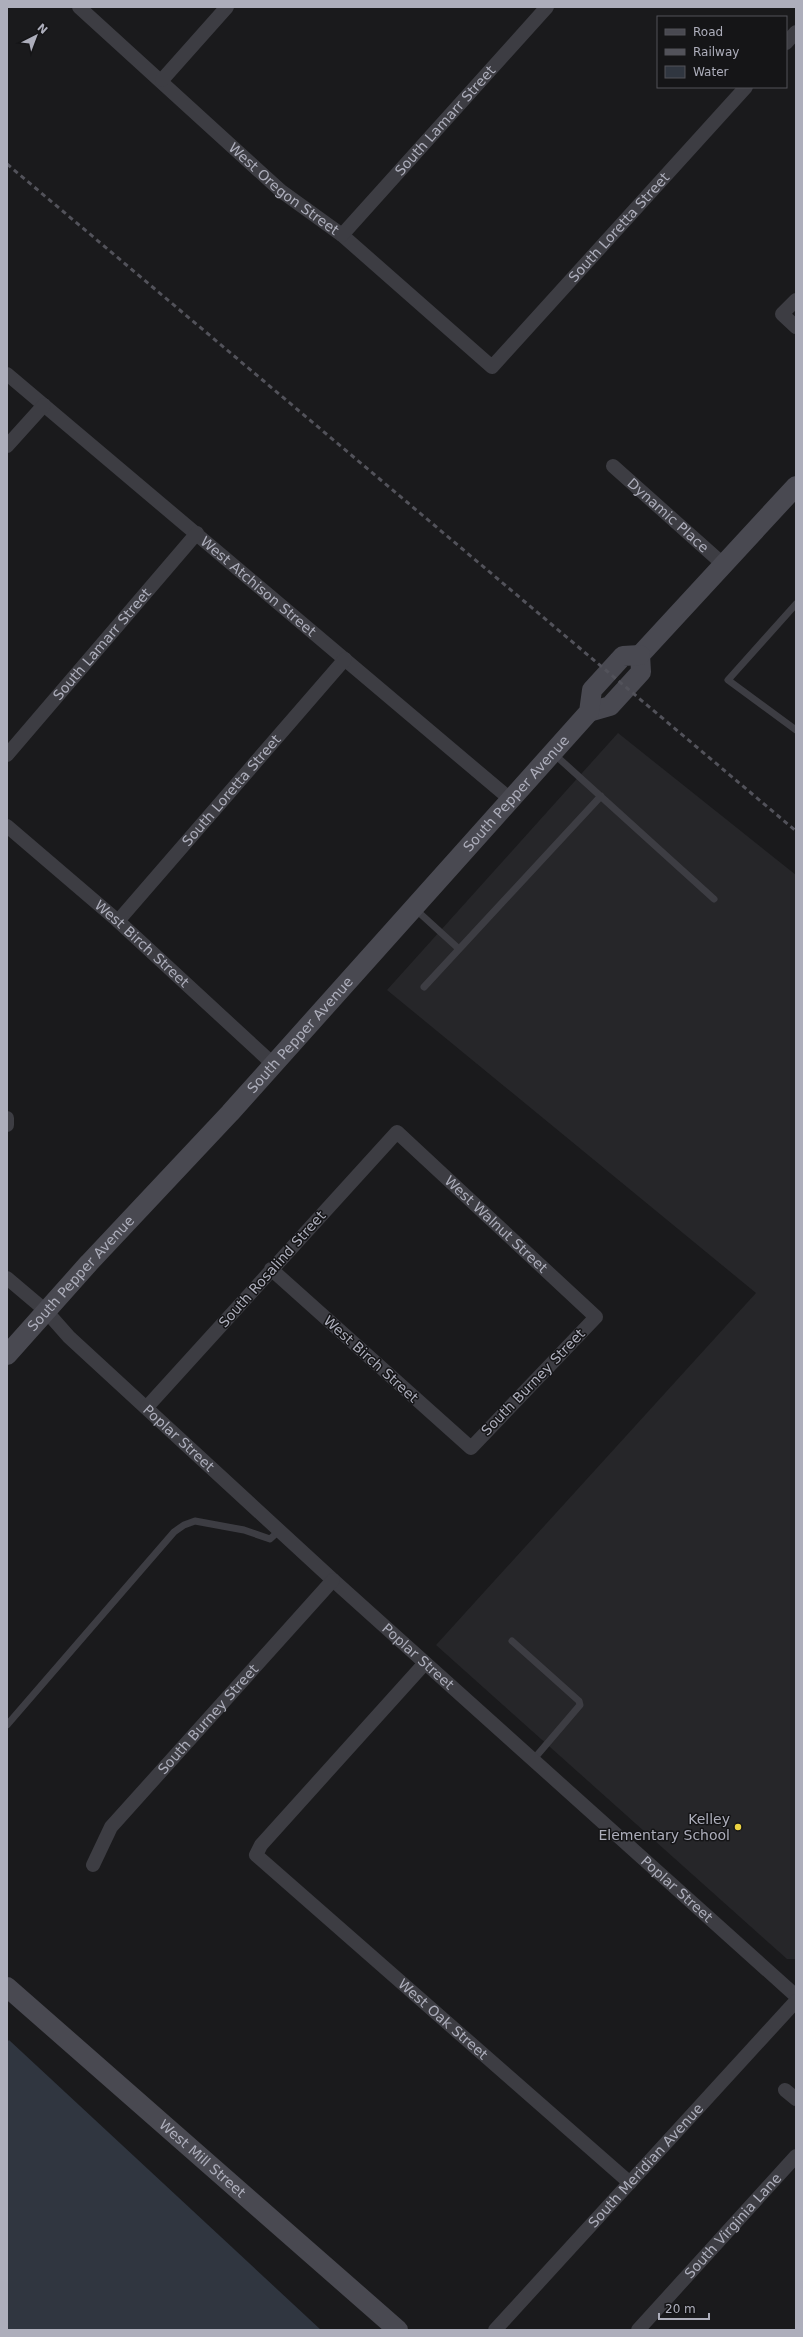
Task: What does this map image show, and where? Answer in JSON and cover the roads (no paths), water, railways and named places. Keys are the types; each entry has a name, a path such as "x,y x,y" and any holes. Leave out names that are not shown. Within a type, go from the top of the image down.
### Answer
{"main road":[{"name":"South Pepper Avenue","path":"7,1355 273,1064 588,712 610,706 641,672 640,655 796,486"},
{"name":"West Mill Street","path":"7,1987 398,2330"}],"street":[{"name":"West Oregon Street","path":"79,7 162,80 281,191 342,235 492,367"},
{"path":"162,80 227,7"},
{"name":"South Lamarr Street","path":"342,235 547,7"},
{"path":"787,42 796,32"},
{"name":"South Loretta Street","path":"492,367 745,88"},
{"path":"796,300 782,314 796,327"},
{"name":"West Atchison Street","path":"7,374 510,799"},
{"path":"7,446 44,405"},
{"name":"Dynamic Place","path":"613,466 724,565"},
{"name":"South Lamarr Street","path":"7,755 197,533"},
{"name":"South Loretta Street","path":"118,921 345,659"},
{"name":"West Birch Street","path":"7,826 118,921 273,1064"},
{"path":"7,1118 7,1125"},
{"name":"South Rosalind Street","path":"147,1407 397,1132"},
{"name":"West Walnut Street","path":"397,1132 596,1317"},
{"name":"West Birch Street","path":"271,1269 471,1448"},
{"name":"Poplar Street","path":"7,1278 46,1311 69,1337 147,1407 333,1580 796,1996"},
{"name":"South Burney Street","path":"471,1448 596,1317"},
{"name":"South Burney Street","path":"93,1865 111,1827 333,1580"},
{"name":"West Oak Street","path":"426,1663 261,1845 256,1855 630,2183"},
{"name":"South Meridian Avenue","path":"496,2330 796,2001"},
{"path":"785,2090 796,2099"},
{"name":"South Virginia Lane","path":"638,2330 796,2156"}],"lane":[{"path":"796,604 728,680 796,730"},
{"path":"552,752 714,899"},
{"path":"424,987 601,796"},
{"path":"413,906 459,949"},
{"path":"7,1725 174,1532 184,1525 195,1521 244,1530 270,1539 280,1530"},
{"path":"512,1641 579,1701 580,1705 533,1760"}],"water":[{"path":"9,2040 321,2330 7,2330 7,2042"}],"railway":[{"path":"7,164 796,831"}],"place":[{"name":"Kelley Elementary School","path":"738,1827"}]}
